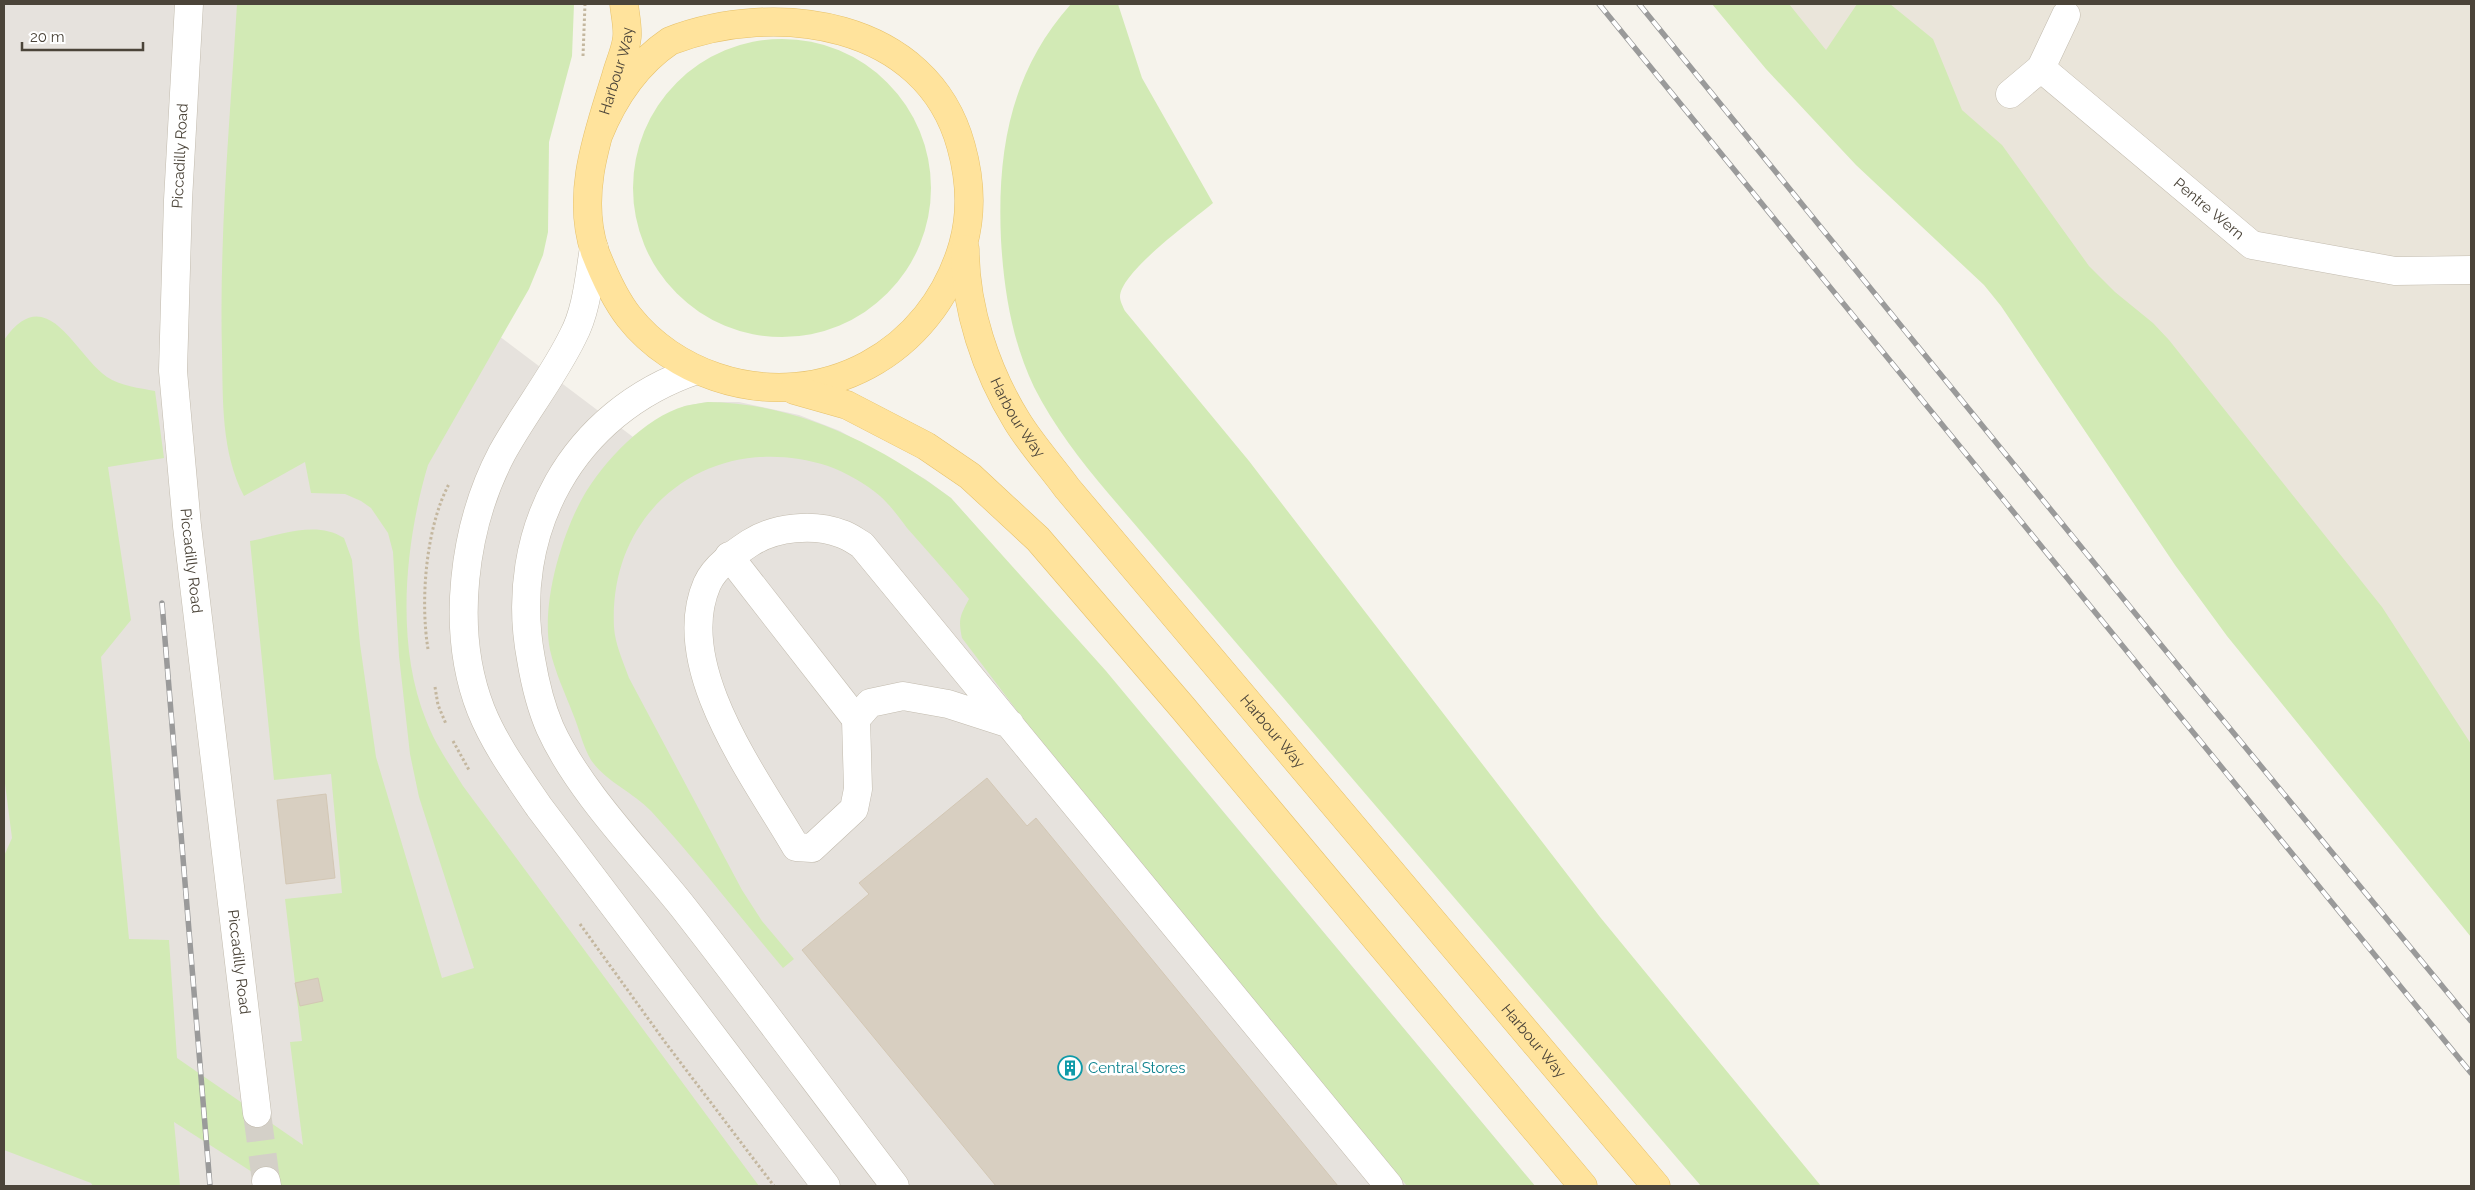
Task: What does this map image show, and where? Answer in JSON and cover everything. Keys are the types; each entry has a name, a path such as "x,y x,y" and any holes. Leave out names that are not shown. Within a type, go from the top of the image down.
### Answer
{"main road":[{"name":"Harbour Way","path":"598,136 627,37 624,4"},
{"path":"808,4 866,29 896,48 922,72 942,100 958,133 967,167 969,202 965,238 957,265 946,290 921,324 879,360 854,373 813,385 760,388 735,383 697,370 664,351 629,317 608,283 594,248 589,224 587,194 591,159 606,116 622,90 644,62 670,41 705,22 737,12 767,8 800,9 833,15"},
{"name":"Harbour Way","path":"965,238 965,263 972,312 993,377 1017,421 1067,488 1656,1186"},
{"path":"785,388 847,405 926,446 970,476 1038,540 1183,708 1583,1186"}],"street":[{"name":"Piccadilly Road","path":"189,4 178,200 173,371 187,526 258,1113"},
{"path":"2010,94 2041,68 2066,15"},
{"name":"Pentre Wern","path":"2041,68 2252,245 2395,271 2471,270"},
{"path":"594,248 587,296 574,335 502,454 483,501 469,556 463,627 466,658 481,709 511,767 545,815 826,1186"},
{"path":"697,370 634,399 594,432 558,479 538,523 527,582 526,633 537,695 558,742 584,785 683,908 895,1186"},
{"path":"729,556 856,719 858,789 854,809 812,848 796,846 725,727 710,693 701,647 699,614 707,583 729,556 755,540 788,529 816,529 841,534 862,545 1389,1186"},
{"path":"856,719 870,704 903,696 948,704 1010,724"}],"shaded area":[{"path":"4,4 498,4 458,305 633,437 662,417 685,406 708,402 739,402 799,415 840,431 925,479 951,498 1157,732 1535,1186 4,1186"},
{"path":"1745,4 2471,4 2471,759"}],"green space":[{"path":"237,4 574,4 572,56 549,142 548,232 543,255 529,289 428,465 420,495 409,559 407,626 410,659 416,690 426,720 443,754 463,786 759,1186 274,1186 174,1122 180,1186 93,1186 91,1183 4,1150 4,856 12,838 4,776 4,340 19,323 34,317 47,319 59,327 107,377 124,385 155,391 164,458 108,467 131,620 101,657 129,939 169,940 177,1058 303,1145 290,1042 302,1041 285,899 342,893 331,774 274,780 250,541 310,529 322,530 344,538 352,560 360,644 376,757 442,978 474,968 419,797 410,754 399,656 393,552 388,533 371,508 361,501 345,494 311,493 305,462 244,496 231,462 223,407 221,308 226,178"},
{"path":"1071,4 1118,4 1142,78 1213,203 1159,247 1132,274 1123,286 1120,297 1125,311 1249,461 1600,917 1821,1186 1701,1186 1108,493 1050,415 1026,370 1010,315 1004,278 1000,207 1005,145 1021,85 1034,57 1050,30"},
{"path":"1712,4 1789,4 1826,50 1857,4 1890,4 1933,39 1962,110 2002,145 2089,266 2115,292 2153,323 2169,340 2382,607 2471,744 2471,937 2227,636 2175,565 2001,306 1984,285 1856,165 1766,69"},
{"path":"782,39 811,42 839,50 865,64 897,93 920,131 928,159 931,188 928,217 920,245 906,271 877,303 839,326 811,334 782,337 753,334 725,326 699,312 667,283 644,245 636,217 633,188 636,159 644,131 658,105 687,73 725,50 753,42"},
{"path":"708,402 741,404 774,410 806,419 837,431 896,461 951,498 1106,671 1535,1186 1407,1186 1021,716 962,638 961,618 969,599 907,528 898,515 880,496 862,483 841,472 828,466 786,457 746,459 709,469 676,487 649,513 629,546 617,584 614,627 618,646 629,678 742,890 762,921 794,959 783,968 651,811 604,775 591,760 557,674 550,650 548,613 555,571 567,531 591,483 640,430 670,412 685,406"}],"building":[{"name":"Central Stores","path":"987,778 1027,826 1036,818 1338,1186 996,1186 802,950 869,894 859,883"},
{"path":"326,794 335,878 286,884 277,800"},
{"path":"318,978 323,1001 300,1006 295,983"}],"tunnel":[{"path":"257,1113 266,1181"}],"railway":[{"path":"1599,4 2471,1073"},
{"path":"1639,4 2152,634 2471,1021"},
{"path":"162,603 210,1186"}],"place":[{"name":"Central Stores","path":"1070,1068"}]}
